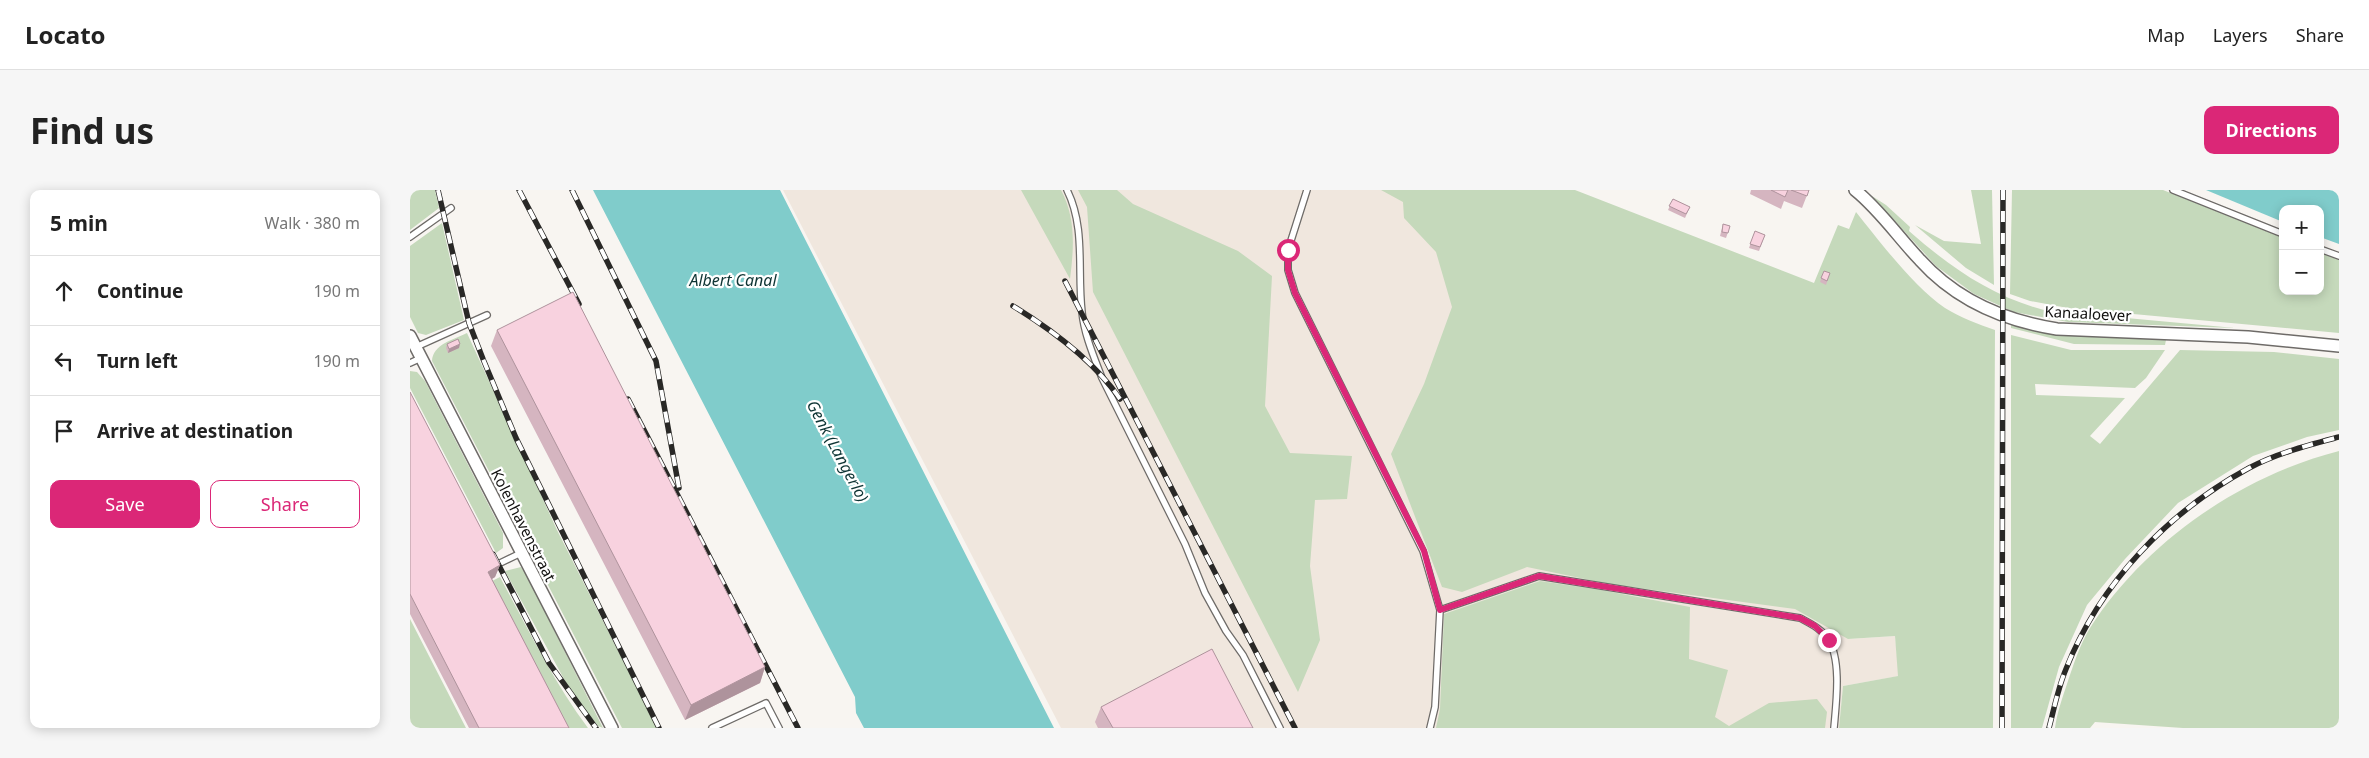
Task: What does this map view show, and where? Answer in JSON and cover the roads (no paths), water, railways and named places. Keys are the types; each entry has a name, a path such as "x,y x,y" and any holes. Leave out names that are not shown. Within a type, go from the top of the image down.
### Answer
{"street":[{"name":"Kanaaloever","path":"1855,190 1879,212 1921,262 1953,290 1985,308 2028,324 2075,330 2248,336 2339,346"},
{"name":"Kolenhavenstraat","path":"410,336 612,728"}],"lane":[{"path":"1067,190 1074,203 1079,232 1082,313 1091,350 1102,378 1185,544 1205,593 1242,655 1280,728"},
{"path":"1307,190 1288,250 1288,270 1295,293 1424,551 1440,610 1435,707 1430,728"},
{"path":"2173,190 2279,232"},
{"path":"410,237 451,208"},
{"path":"2323,250 2339,256"},
{"path":"410,363 418,352 487,315"},
{"path":"493,566 521,553"},
{"path":"1440,610 1539,576 1800,618 1815,626 1829,640 1834,659 1837,691 1834,728"},
{"path":"712,728 766,704 779,728"}],"water":[{"name":"Albert Canal","path":"593,190 780,190 1054,728 864,728 856,713 855,697"},
{"path":"2206,190 2339,190 2339,244 2324,238 2324,205 2279,205 2279,220"}],"railway":[{"path":"438,190 469,323 483,359 516,438 659,728"},
{"path":"519,190 579,304"},
{"path":"572,190 656,361 679,488"},
{"path":"2002,728 2003,190"},
{"path":"1065,281 1295,728"},
{"path":"1013,306 1043,325 1085,359 1110,385 1120,399"},
{"path":"628,399 798,728"},
{"path":"2049,728 2063,676 2080,637 2117,579 2164,528 2219,486 2249,468 2305,446 2339,437"},
{"path":"493,554 549,663 596,728"}],"water label":[{"name":"Genk (Langerlo)","path":"838,451"}]}
